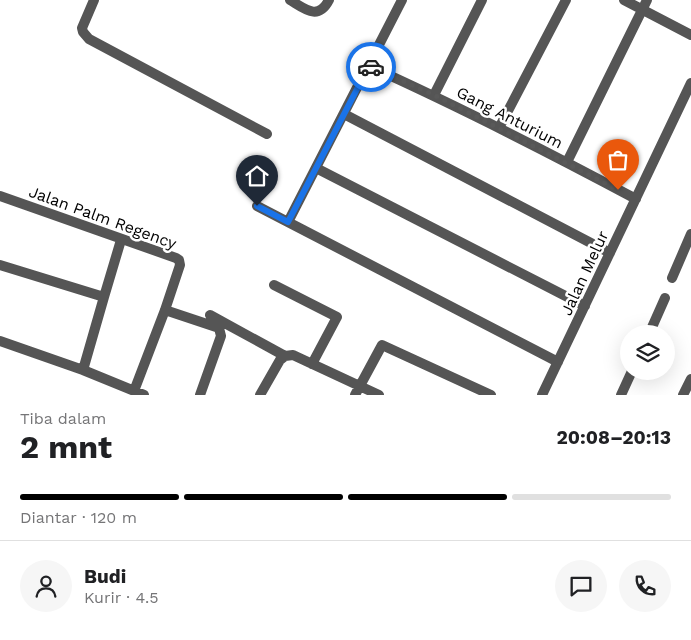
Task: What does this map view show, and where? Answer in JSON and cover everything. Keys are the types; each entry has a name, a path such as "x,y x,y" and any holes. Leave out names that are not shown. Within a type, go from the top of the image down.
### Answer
{"street":[{"path":"94,0 82,28 89,40 267,134"},
{"path":"290,0 310,12 319,12 329,0"},
{"path":"288,222 402,0"},
{"path":"434,95 482,0"},
{"path":"499,128 566,0"},
{"path":"624,0 645,5 691,35"},
{"path":"567,162 645,5"},
{"name":"Gang Anturium","path":"369,66 434,95 636,199"},
{"name":"Jalan Melur","path":"542,395 691,83"},
{"path":"344,114 610,253"},
{"path":"316,168 585,306"},
{"name":"Jalan Palm Regency","path":"0,196 179,260 180,265 165,310 134,391"},
{"path":"257,206 558,362"},
{"path":"672,278 691,234"},
{"path":"83,370 121,240"},
{"path":"0,265 104,297"},
{"path":"274,285 336,317 312,364"},
{"path":"653,325 665,298"},
{"path":"165,310 219,328 221,336 200,395"},
{"path":"210,315 285,356"},
{"path":"0,341 83,370 144,395"},
{"path":"355,395 382,345 491,395"},
{"path":"260,395 280,360 285,356 293,355 379,395"},
{"path":"683,395 691,379"},
{"path":"621,395 628,380"}],"way so far":[{"path":"371,67 434,95 618,190"}],"route":[{"path":"257,206 288,222 369,66 371,67"}]}
